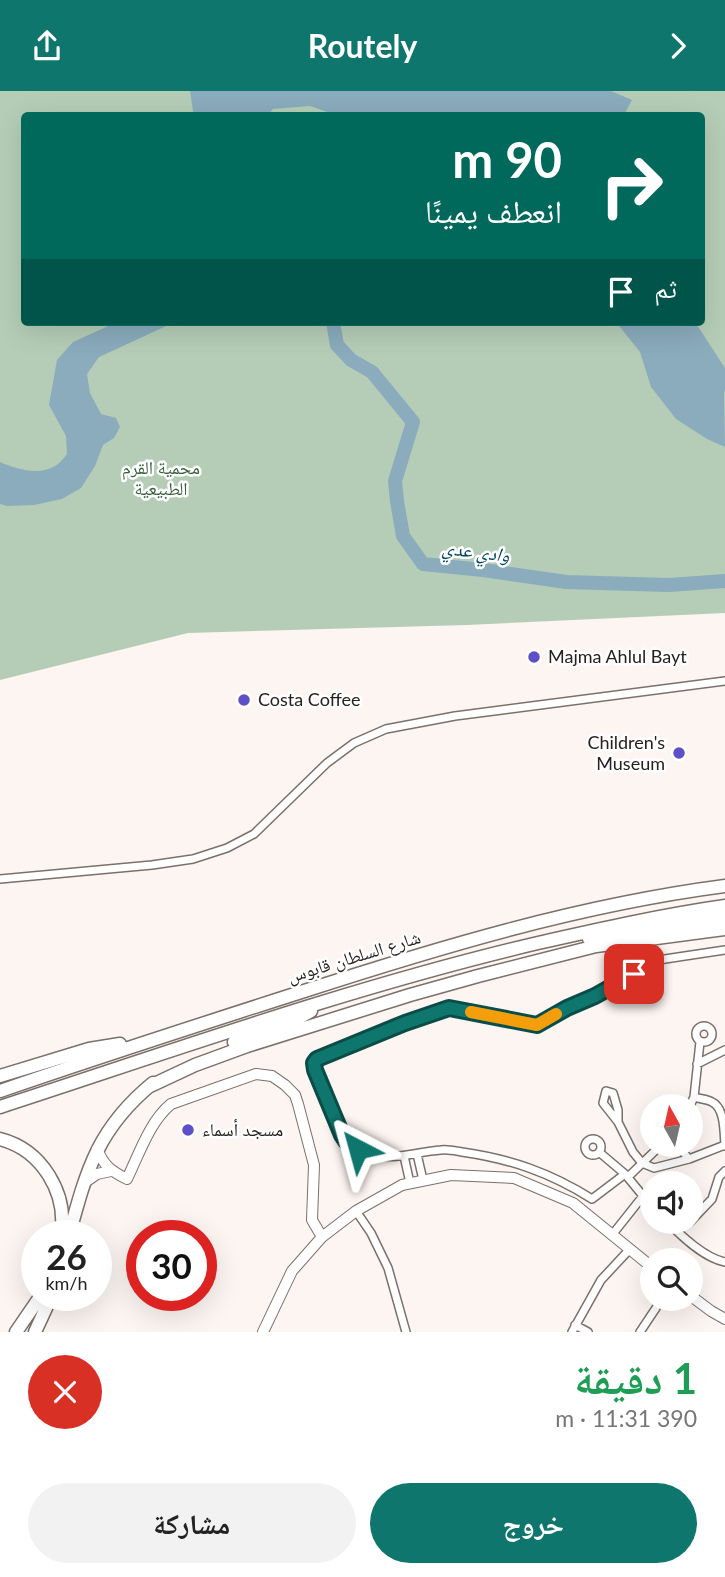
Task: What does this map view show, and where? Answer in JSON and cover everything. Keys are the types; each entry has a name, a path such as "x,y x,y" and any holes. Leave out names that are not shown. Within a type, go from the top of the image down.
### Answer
{"highway":[{"name":"شارع السلطان قابوس","path":"0,1091 388,964 504,931 609,906 725,886"},
{"name":"شارع السلطان قابوس","path":"0,1107 336,997 489,955 613,925 725,906"},
{"path":"489,955 725,918"},
{"path":"148,1087 195,1065 247,1046 478,976 596,946 725,929"},
{"path":"73,1220 83,1184 97,1149 111,1125 136,1097 183,1061 295,1020 336,997"},
{"path":"0,1076 89,1049 162,1036"},
{"path":"0,1139 19,1145 37,1160 51,1178 59,1196 63,1220"},
{"path":"16,1332 33,1311"},
{"path":"22,1332 36,1311"},
{"path":"35,1332 41,1311"},
{"path":"44,1332 45,1311"}],"main road":[{"path":"97,1149 111,1171 127,1179 153,1124 171,1104 256,1074 272,1076 290,1090 298,1104 314,1165 312,1220 322,1237"},
{"path":"83,1184 97,1174 111,1171"},
{"path":"263,1332 292,1271 322,1237 356,1211 402,1185 423,1180 451,1175 513,1178 573,1203 640,1258"},
{"path":"703,1305 725,1319"}],"street":[{"path":"0,879 152,865 192,859 227,848 254,834 327,763 354,743 386,729 455,716 725,681"},
{"path":"648,1157 592,1199 537,1170 502,1160 442,1150 404,1156 374,1155 358,1149 342,1135 314,1063 317,1059 405,1023 449,1008 537,1025 654,962 725,950"},
{"path":"694,1094 700,1042"},
{"path":"697,1065 725,1050"},
{"path":"618,1122 633,1152 642,1163 654,1168 689,1159 725,1145 724,1126 719,1109 715,1103 704,1100"},
{"path":"599,1152 627,1175 640,1191"},
{"path":"417,1154 423,1180"},
{"path":"404,1156 410,1183"},
{"path":"703,1208 712,1199 719,1177 725,1171"},
{"path":"612,1235 640,1200"},
{"path":"356,1211 371,1233 388,1268 406,1332"},
{"path":"679,1234 725,1262"},
{"path":"588,1332 573,1329 601,1280 629,1250"},
{"path":"640,1332 654,1311"}],"green space":[{"name":"محمية القرم الطبيعية","path":"0,91 725,91 725,613 467,625 188,633 0,680"}],"water":[{"path":"190,91 611,91 632,100 626,112 327,112 310,106 273,109 270,112 193,111"},
{"path":"108,326 166,326 99,357 87,374 90,393 101,414 116,418 120,427 114,438 103,445 95,466 81,488 62,499 34,505 0,504 0,462 20,469 42,471 57,465 67,454 66,436 49,405 57,360 73,342"},
{"path":"619,326 698,326 725,368 725,447 676,419 651,387 640,352"}],"waterway":[{"name":"وادي عدي","path":"334,326 337,345 351,360 372,372 413,422 395,481 403,536 423,564 566,582 669,585 725,581"}],"slow traffic":[{"path":"471,1012 537,1025 556,1014"}],"place":[{"name":"Majma Ahlul Bayt","path":"534,657"},
{"name":"Costa Coffee","path":"244,700"},
{"name":"Children's Museum","path":"679,753"},
{"name":"مسجد أسماء","path":"188,1130"}],"route":[{"path":"358,1149 342,1135 315,1070 314,1063 317,1059 449,1008 537,1025 634,974"}]}
